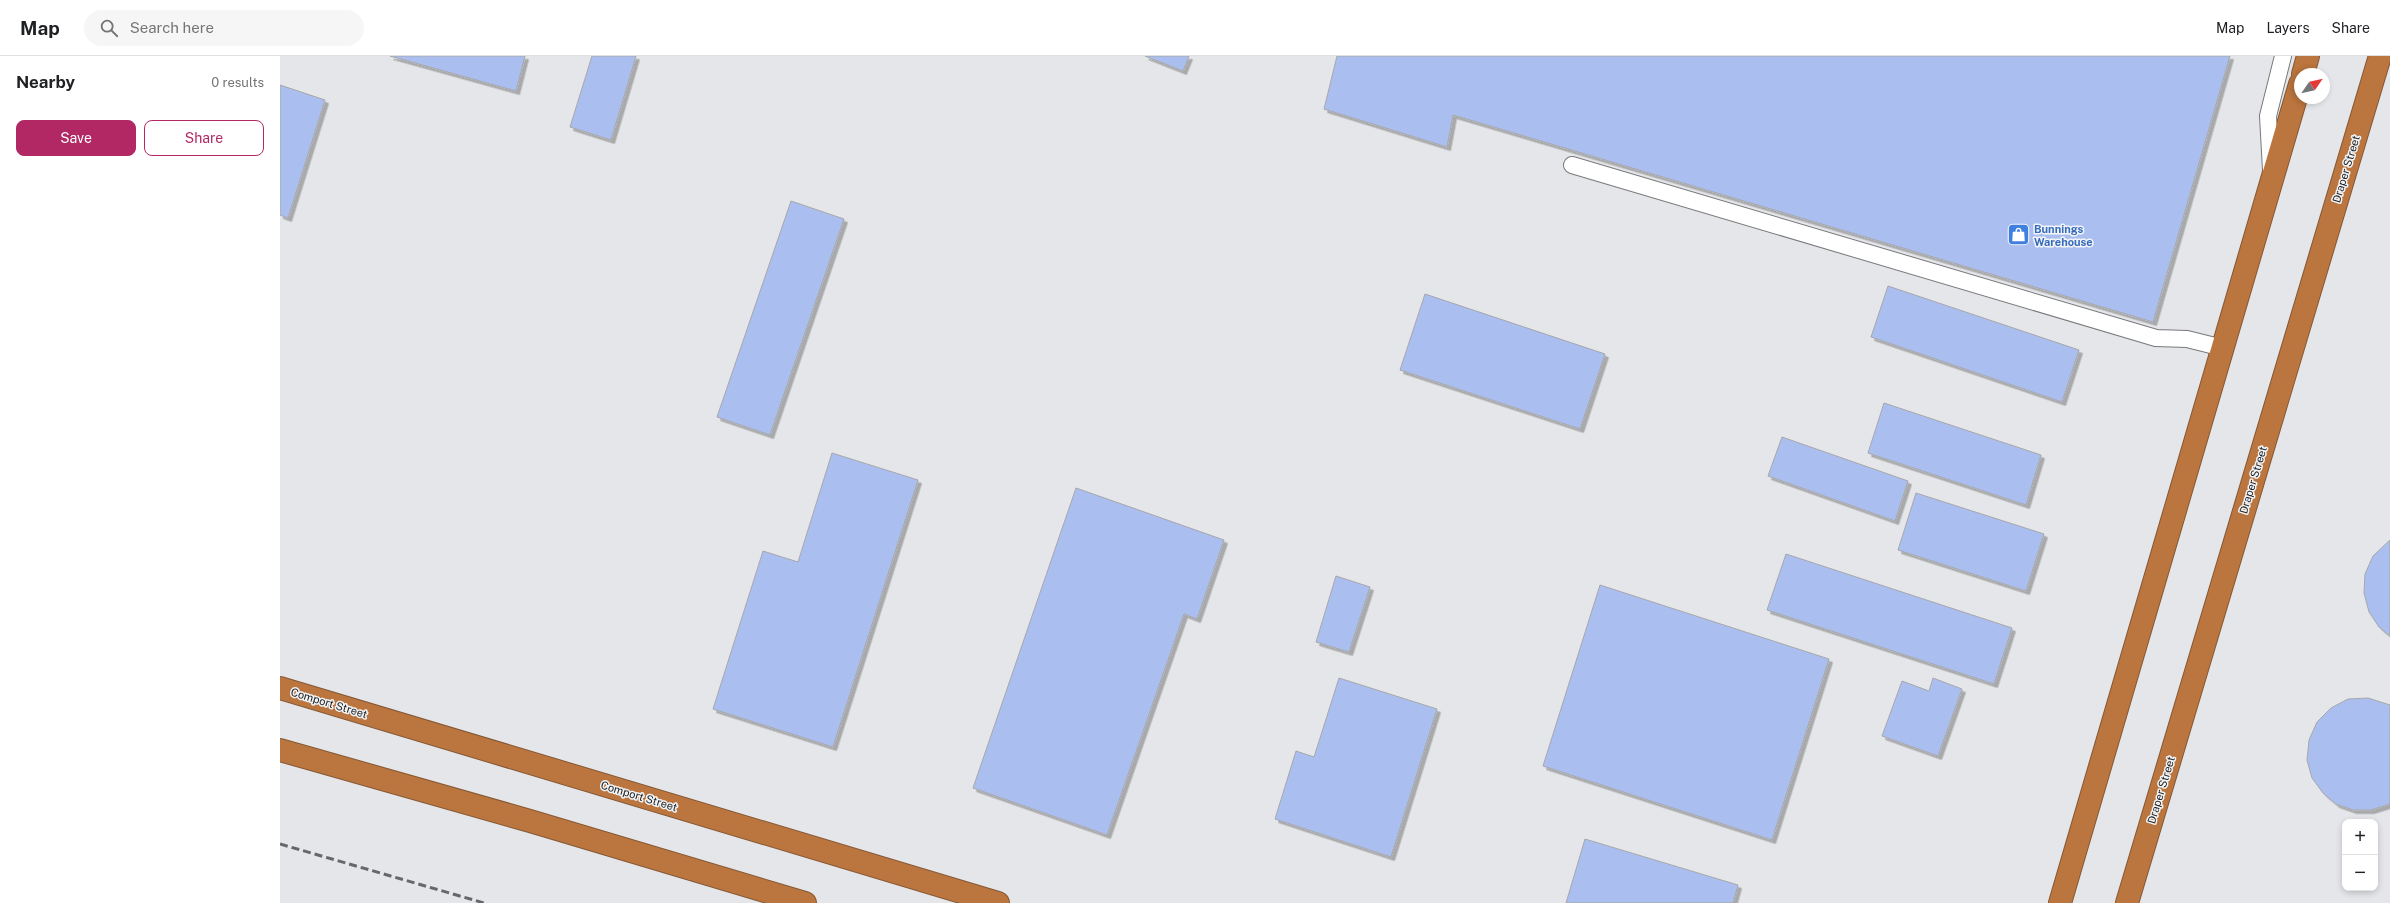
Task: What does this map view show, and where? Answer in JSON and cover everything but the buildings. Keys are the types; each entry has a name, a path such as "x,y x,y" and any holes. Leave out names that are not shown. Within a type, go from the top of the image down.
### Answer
{"highway":[{"path":"2305,68 2308,56"},
{"name":"Draper Street","path":"2127,903 2380,56"},
{"path":"2060,903 2294,104"},
{"name":"Comport Street","path":"280,688 998,903"},
{"path":"280,750 530,821 805,903"}],"lane":[{"path":"2272,182 2268,116 2284,56"},
{"path":"1572,165 2156,338 2187,338 2223,348"}],"railway":[{"path":"280,844 484,903"}],"place":[{"name":"Bunnings Warehouse","path":"2018,235"}]}
